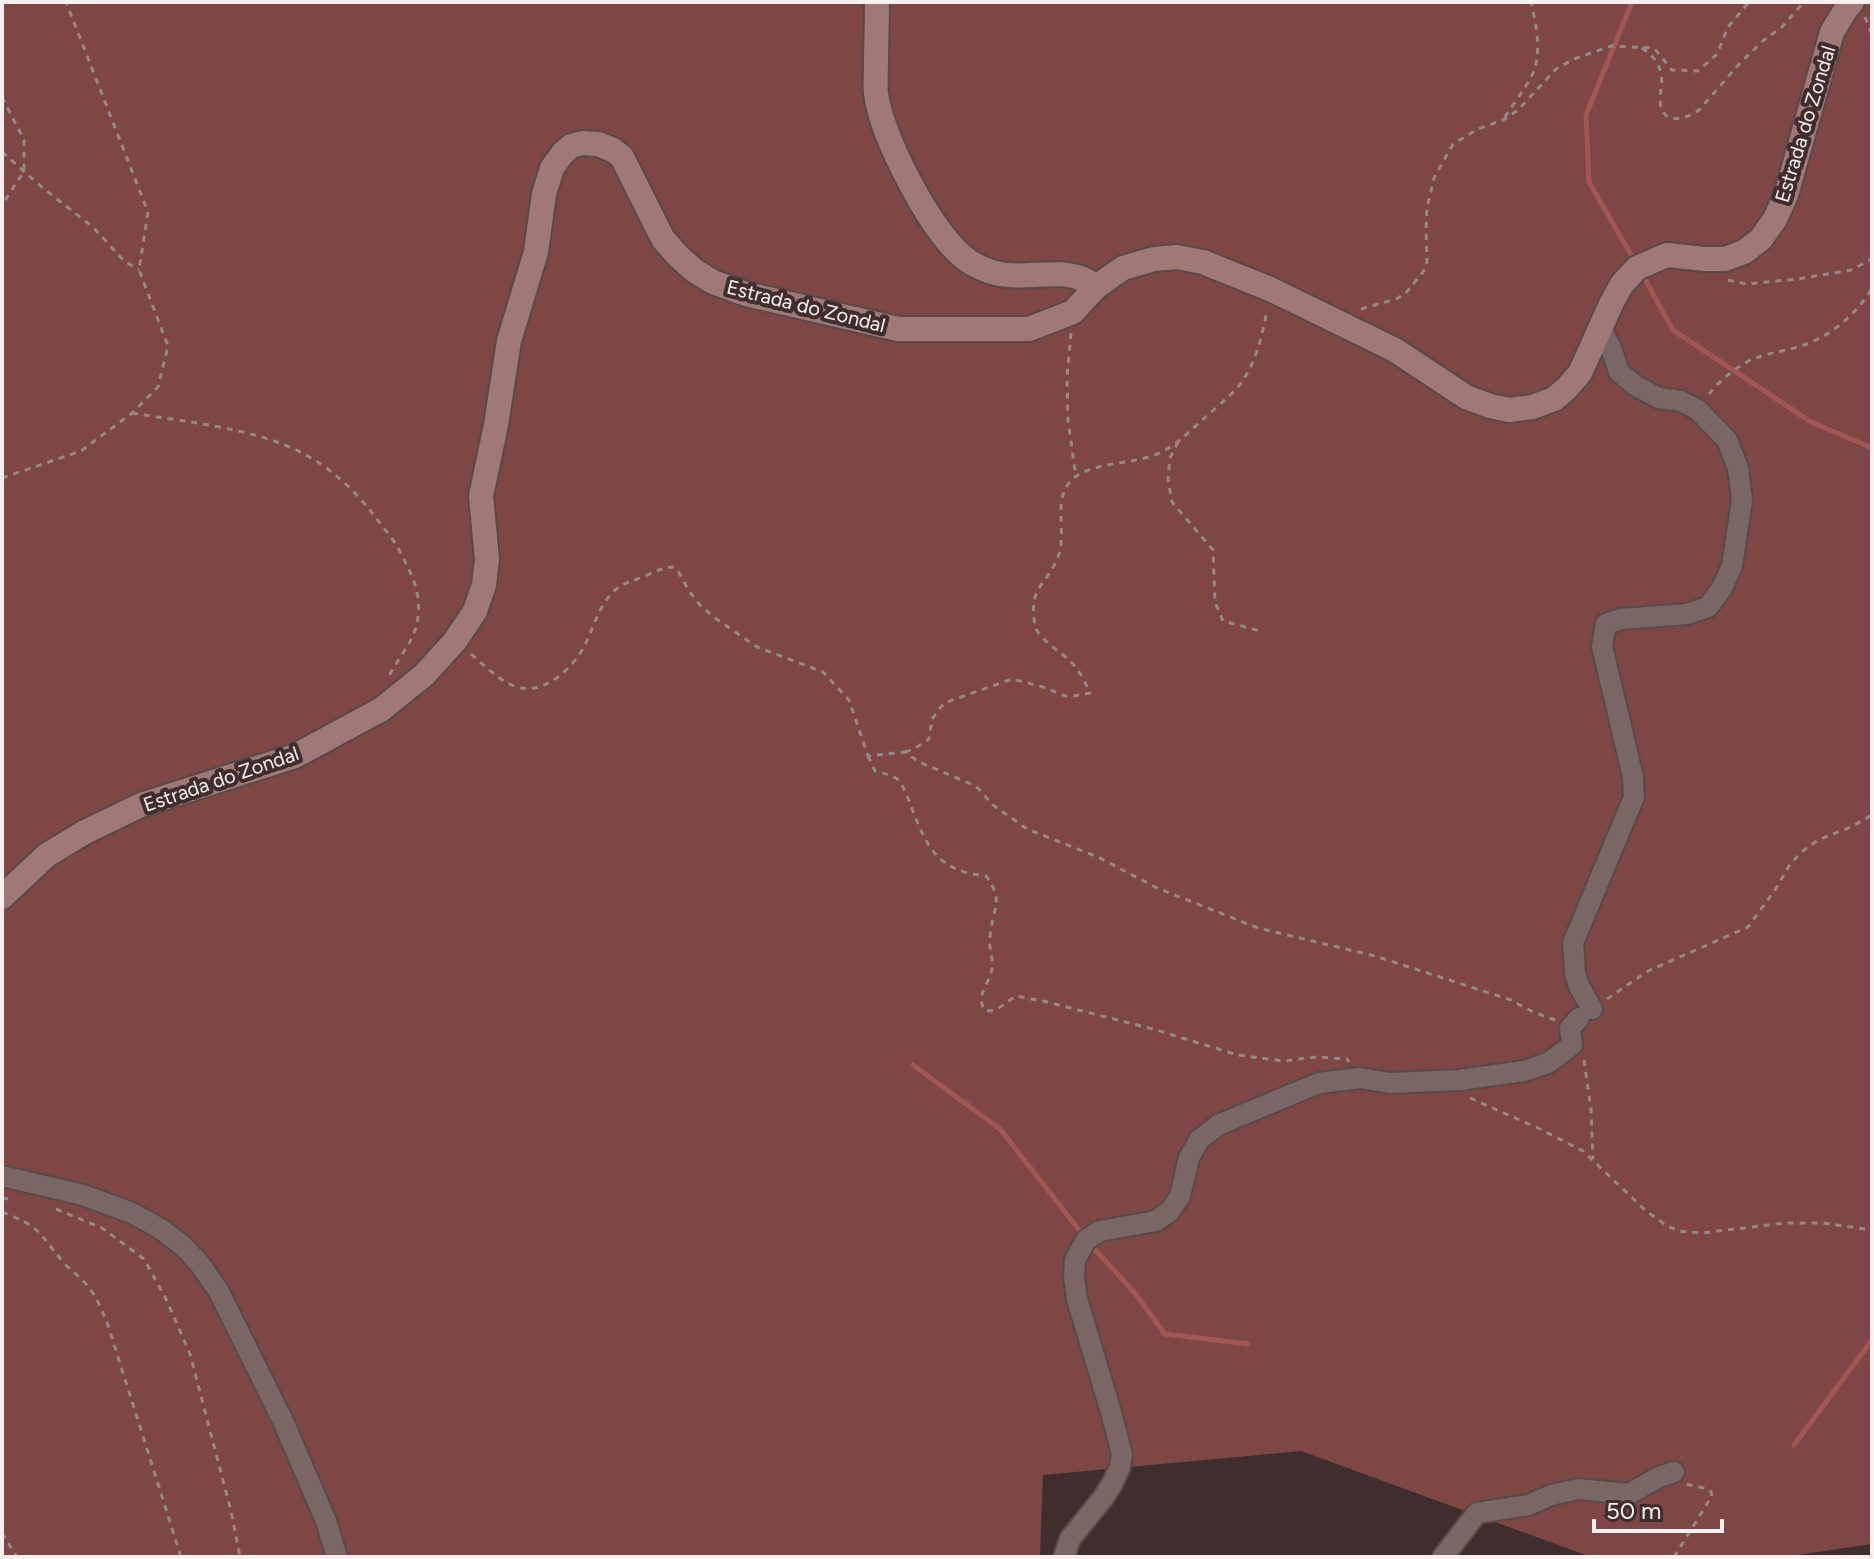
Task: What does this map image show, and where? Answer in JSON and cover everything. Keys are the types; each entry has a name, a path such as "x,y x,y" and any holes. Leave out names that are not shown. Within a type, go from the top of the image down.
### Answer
{"street":[{"path":"877,2 876,92 881,118 909,181 946,239 963,258 988,271 1011,276 1080,277 1096,287"},
{"name":"Estrada do Zondal","path":"2,897 47,855 85,832 141,805 295,756 382,709 424,675 455,641 475,611 484,585 487,559 481,496 509,341 536,252 544,194 552,168 571,146 598,144 622,157 663,239 678,256 713,282 746,294 898,329 1029,329 1073,312 1096,287 1123,268 1154,259 1177,257 1203,262 1270,289 1395,350 1466,397 1509,410 1532,407 1554,399 1567,388 1580,373 1622,284 1637,268 1667,255 1725,259 1744,252 1761,239 1786,195 1832,32 1852,2"},
{"path":"1064,1557 1070,1539 1112,1484 1122,1454 1077,1299 1075,1260 1086,1240 1100,1231 1156,1221 1170,1211 1180,1196 1189,1158 1199,1140 1218,1125 1319,1083 1360,1078 1390,1083 1459,1080 1524,1071 1548,1063 1578,1025 1579,986 1573,943 1634,797 1633,777 1602,646 1606,624 1621,619 1687,614 1708,607 1722,588 1732,566 1742,500 1738,468 1727,440 1698,410 1681,401 1659,398 1636,386 1619,372 1600,327"},
{"path":"2,1176 83,1195 132,1213 161,1229 199,1263 218,1290 283,1421 326,1521 337,1557"},
{"path":"1443,1557 1477,1513 1529,1505 1551,1495 1578,1489 1629,1494 1667,1474"}],"path":[{"path":"2,478 81,451 132,413 158,387 168,346 139,270 148,212 66,2"},
{"path":"1503,120 1534,69 1536,26 1531,2"},
{"path":"1358,310 1405,294 1423,272 1427,262 1426,228 1434,178 1453,144 1518,110 1556,69 1611,46 1654,48 1672,70 1698,71 1717,54 1728,27 1749,2"},
{"path":"1642,48 1651,54 1662,75 1660,102 1663,112 1678,119 1689,117 1804,2"},
{"path":"2,97 24,140 24,171 2,205"},
{"path":"2,152 94,228 124,261 139,270"},
{"path":"1705,259 1716,277 1746,284 1851,270 1872,259"},
{"path":"1698,410 1712,389 1754,358 1802,346 1827,335 1845,320 1872,288"},
{"path":"868,756 914,749 929,739 932,719 944,703 1012,679 1068,697 1090,693 1072,663 1035,628 1032,603 1058,558 1062,539 1061,496 1076,477 1098,468 1157,454 1178,442 1238,387 1252,364 1262,335 1270,289"},
{"path":"1073,312 1067,377 1068,420 1076,477"},
{"path":"132,413 231,429 304,453 334,474 363,502 393,540 415,581 418,600 418,622 411,641 387,679 382,709"},
{"path":"1178,442 1170,458 1168,479 1172,502 1213,550 1215,602 1219,612 1223,621 1260,631"},
{"path":"455,641 502,680 517,688 531,690 557,678 571,665 583,649 605,602 618,588 661,568 673,567 700,605 715,618 757,647 823,672 849,700 875,771 896,778 906,792 924,840 943,863 970,874 986,876 996,889 996,912 989,938 992,970 981,998 985,1011 992,1012 1016,996 1153,1029 1238,1055 1284,1061 1317,1057 1347,1059 1360,1078"},
{"path":"905,752 919,762 976,786 993,805 1027,829 1098,857 1157,888 1258,928 1375,956 1511,1000 1564,1023 1578,1025 1648,971 1748,927 1791,863 1804,850 1818,840 1872,815"},
{"path":"1578,1025 1580,1052 1586,1064 1593,1159"},
{"path":"1470,1097 1583,1151 1646,1211 1678,1231 1702,1233 1785,1223 1823,1223 1872,1230"},
{"path":"2,1198 15,1200"},
{"path":"54,1208 102,1228 144,1259 166,1299 190,1354 240,1557"},
{"path":"2,1212 28,1222 43,1233 64,1263 95,1296 107,1322 181,1557"},
{"path":"1667,1474 1711,1492 1710,1501 1674,1557"},
{"path":"2,1533 17,1557"}],"shaded area":[{"path":"2,2 1872,2 1872,1544 1784,1557 1591,1557 1301,1451 1043,1475 1040,1557 2,1557"}],"waterway":[{"path":"1632,2 1586,115 1589,182 1634,260"},
{"path":"1641,272 1673,330 1811,422 1872,448"},
{"path":"913,1065 1000,1129 1083,1235"},
{"path":"1089,1243 1134,1292 1165,1334 1248,1344"},
{"path":"1794,1445 1872,1340"}]}
